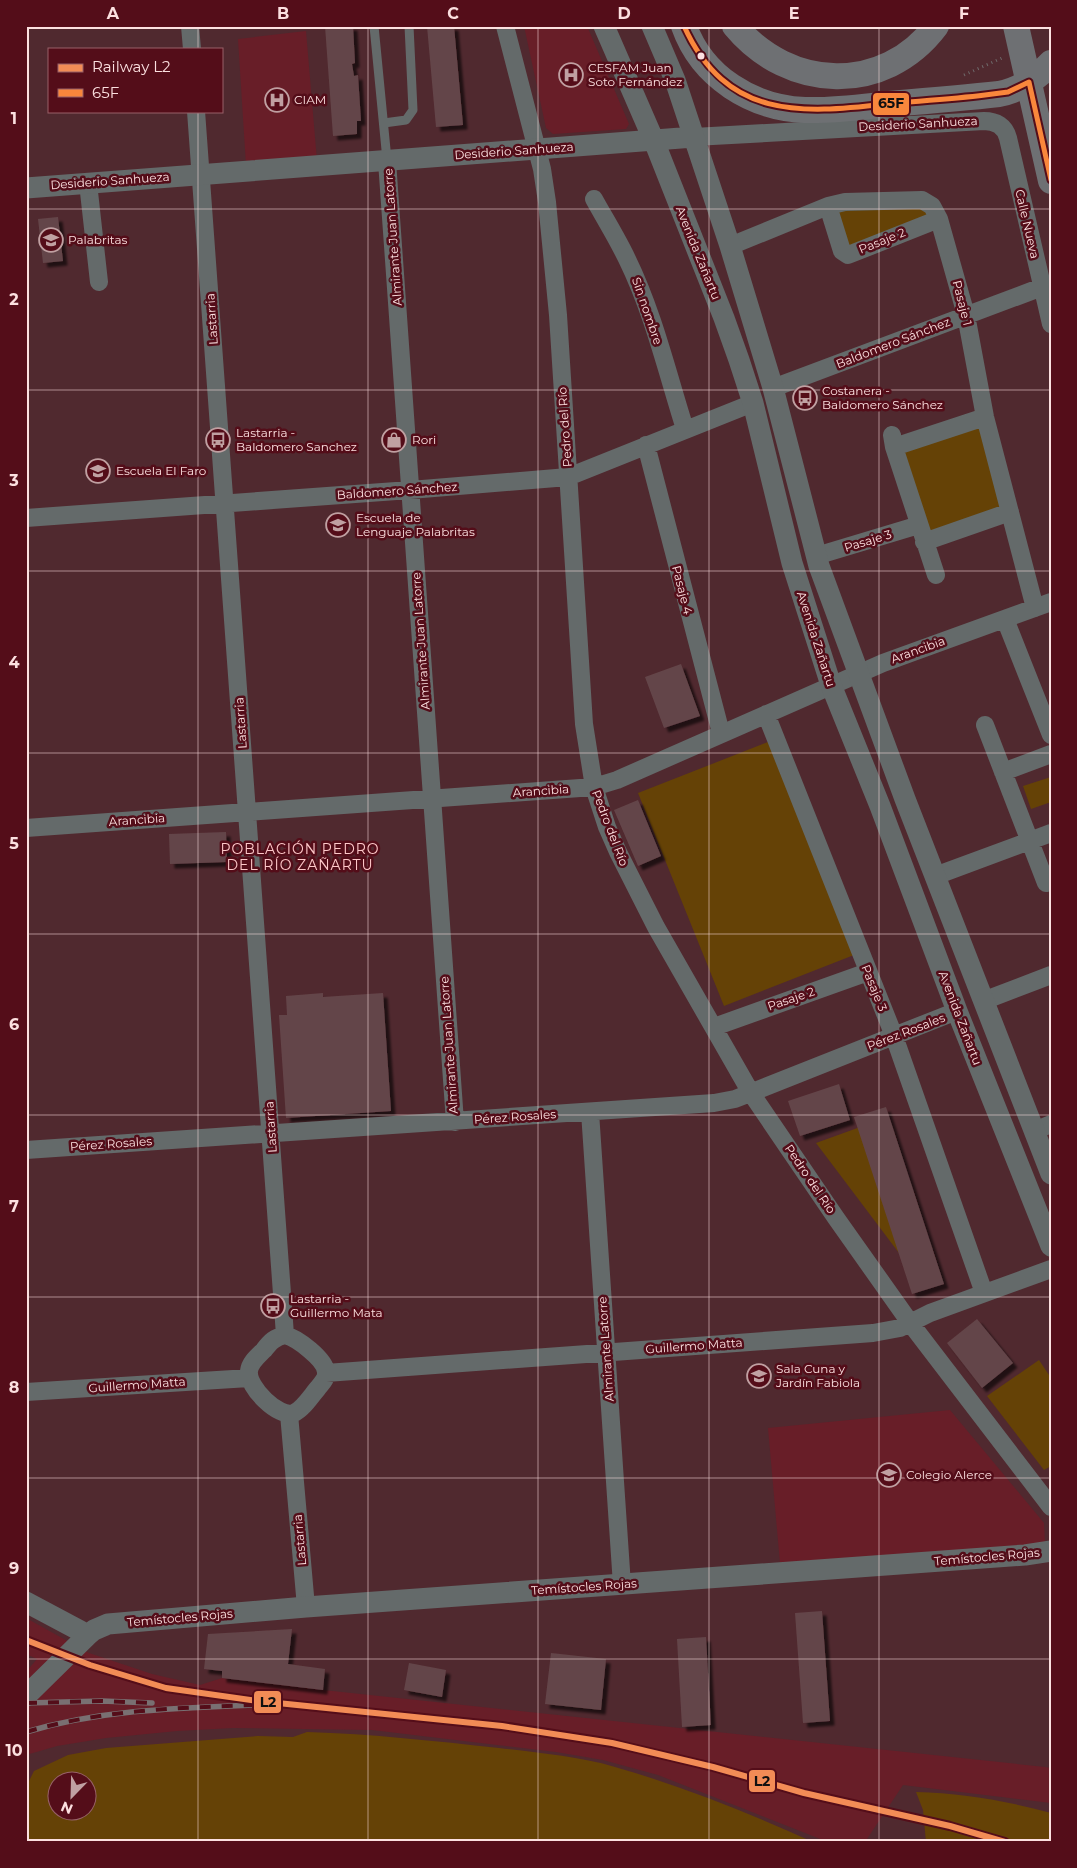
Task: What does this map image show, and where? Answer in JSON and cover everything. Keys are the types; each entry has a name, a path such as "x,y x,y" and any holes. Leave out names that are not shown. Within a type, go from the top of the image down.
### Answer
{"main road":[{"path":"684,26 698,54 726,84 755,100 788,109 825,110 999,94 1029,82 1051,63"},
{"path":"736,26 755,47 786,66 817,75 839,77 862,75 892,64 916,48 936,26"},
{"path":"1016,26 1051,181"}],"street":[{"path":"190,26 192,48"},
{"name":"Pedro del Río","path":"505,26 536,149 547,202 554,271 584,724 594,787 608,827 630,877 656,926 751,1093 836,1218 912,1324 1051,1507"},
{"name":"Avenida Zañartu","path":"604,26 654,141 724,318 753,403 792,563 831,685 880,806 957,1012 1051,1246"},
{"path":"652,26 675,80 730,246 773,388 816,556 858,674 983,1001 1042,1127 1051,1174"},
{"name":"Lastarria","path":"196,112 285,1335"},
{"name":"Desiderio Sanhueza","path":"26,188 694,137 984,121 995,122 1000,125"},
{"name":"Calle Nueva","path":"1000,125 1008,138 1051,324"},
{"name":"Almirante Juan Latorre","path":"387,161 455,1122"},
{"path":"88,183 99,282"},
{"name":"Sin nombre","path":"594,198 636,278 685,429"},
{"name":"Pasaje 1","path":"730,246 828,206 845,202 922,200 932,206 938,219 966,315 984,417 1010,512 1043,605"},
{"name":"Pasaje 2","path":"828,206 842,251 848,254 938,219"},
{"name":"Baldomero Sánchez","path":"773,388 1042,287"},
{"name":"Baldomero Sánchez","path":"26,518 568,477 753,403"},
{"path":"936,575 893,441 984,417"},
{"name":"Pasaje 4","path":"646,445 721,733"},
{"path":"922,534 1010,512"},
{"name":"Pasaje 3","path":"816,556 922,534"},
{"name":"Arancibia","path":"26,828 594,787 612,782 831,685 902,656 1043,605"},
{"path":"1005,619 1051,735"},
{"name":"Pasaje 3","path":"766,714 894,1036 984,1293"},
{"path":"985,725 1046,883"},
{"path":"1003,772 1051,754"},
{"path":"935,876 1051,833"},
{"name":"Pasaje 2","path":"714,1027 868,972"},
{"path":"983,1001 1051,975"},
{"name":"Pérez Rosales","path":"26,1150 714,1104 751,1093 957,1012"},
{"name":"Almirante Latorre","path":"590,1112 622,1585"},
{"name":"Guillermo Matta","path":"326,1373 873,1333 912,1324 930,1313 1051,1269"},
{"path":"285,1335 296,1339 322,1362 326,1373 323,1383 300,1409 289,1414 277,1410 255,1390 249,1378 249,1368 273,1340 285,1335"},
{"name":"Guillermo Matta","path":"26,1392 249,1378"},
{"name":"Lastarria","path":"289,1414 306,1606"},
{"name":"Temístocles Rojas","path":"26,1696 88,1635 101,1626 116,1623 306,1606 1025,1555 1051,1550"},
{"path":"26,1602 88,1635"}],"lane":[{"path":"374,26 387,161"},
{"path":"384,123 406,120 413,110 410,26"}],"shaded area":[{"name":"CESFAM Juan Soto Fernández","path":"524,26 587,26 629,124 626,129 553,134 546,128"},
{"name":"CIAM","path":"306,31 317,161 246,165 238,39"},
{"path":"907,200 939,219 848,255 828,206"},
{"path":"985,417 1010,512 924,542 894,447"},
{"path":"768,742 854,955 724,1006 638,793"},
{"path":"1051,777 1051,802 1031,809 1023,786"},
{"path":"863,1126 908,1265 816,1143"},
{"path":"1039,1360 1051,1378 1051,1466 1044,1470 987,1396"},
{"name":"Colegio Alerce","path":"950,1410 1044,1523 1045,1544 780,1563 768,1428"},
{"path":"26,1618 89,1653 152,1674 200,1685 222,1678 1045,1767 1051,1768 1051,1803 903,1785 865,1842 828,1842 658,1775 603,1760 556,1752 372,1730 233,1728 177,1731 106,1738 57,1746 26,1755 26,1672 37,1659 26,1654"},
{"path":"307,1732 379,1736 499,1748 586,1760 640,1774 690,1791 813,1842 26,1842 26,1787 34,1771 68,1755 106,1748 258,1736 293,1737"},
{"path":"916,1792 984,1798 1051,1813 1051,1842 926,1842 923,1810"}],"building":[{"path":"325,26 353,26 355,63 352,64 354,76 358,75 361,121 357,121 357,134 333,136"},
{"path":"427,26 454,26 463,125 436,127"},
{"name":"Palabritas","path":"58,217 63,261 43,263 38,219"},
{"path":"681,664 700,716 664,728 645,677"},
{"path":"638,800 661,856 638,866 614,810"},
{"path":"226,832 227,862 170,864 169,834"},
{"path":"323,993 323,997 383,993 391,1111 286,1118 279,1015 287,1015 286,996"},
{"path":"839,1084 850,1120 800,1136 788,1101"},
{"path":"886,1107 944,1284 912,1294 854,1117"},
{"path":"977,1319 1013,1363 982,1388 947,1343"},
{"path":"822,1611 830,1721 803,1723 795,1613"},
{"path":"292,1629 288,1664 325,1669 323,1690 222,1678 222,1671 204,1669 208,1634"},
{"path":"706,1637 711,1725 682,1727 677,1639"},
{"path":"551,1653 606,1659 601,1710 545,1704"},
{"path":"409,1663 446,1670 442,1697 404,1690"}],"railway":[{"path":"26,1703 102,1701 152,1703"},
{"path":"26,1732 82,1719 138,1711 252,1705"}],"rail line":[{"name":"L2","path":"26,1640 90,1665 166,1688 258,1701 502,1726 612,1743 713,1767 804,1793 950,1826 1005,1842"}],"transit line":[{"name":"65F","path":"684,26 701,56 721,79 744,94 769,104 795,108 854,107 1008,92 1029,82 1051,180"}],"place":[{"name":"CESFAM Juan Soto Fernández","path":"571,75"},
{"name":"CIAM","path":"277,100"},
{"name":"Palabritas","path":"51,240"},
{"name":"Costanera - Baldomero Sánchez","path":"805,398"},
{"name":"Lastarria - Baldomero Sanchez","path":"218,440"},
{"name":"Rori","path":"394,440"},
{"name":"Escuela El Faro","path":"98,471"},
{"name":"Escuela de Lenguaje Palabritas","path":"338,525"},
{"name":"Lastarria - Guillermo Mata","path":"273,1306"},
{"name":"Sala Cuna y Jardín Fabiola","path":"759,1376"},
{"name":"Colegio Alerce","path":"889,1475"}],"district":[{"name":"POBLACIÓN PEDRO DEL RÍO ZAÑARTU","path":"300,858"}]}
